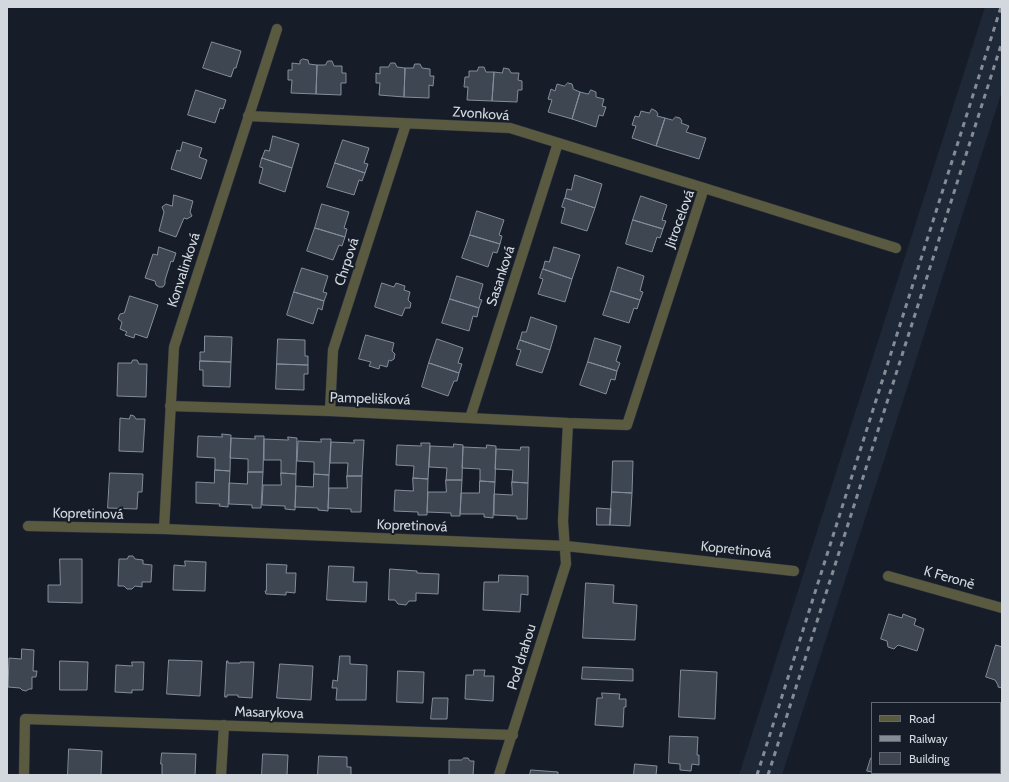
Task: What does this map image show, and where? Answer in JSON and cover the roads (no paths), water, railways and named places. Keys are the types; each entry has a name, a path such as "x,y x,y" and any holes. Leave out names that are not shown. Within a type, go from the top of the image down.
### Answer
{"street":[{"name":"Konvalinková","path":"164,529 174,347 277,29"},
{"name":"Zvonková","path":"248,116 510,128 704,188"},
{"name":"Chrpová","path":"330,412 333,350 406,124"},
{"name":"Sasanková","path":"470,418 558,143"},
{"name":"Jitrocelová","path":"627,425 704,188 896,248"},
{"name":"Pampelišková","path":"170,406 627,425"},
{"path":"566,546 563,521 568,423"},
{"name":"Kopretinová","path":"28,526 164,529 566,546 794,571"},
{"name":"Pod drahou","path":"499,775 566,564 566,546"},
{"name":"K Feroně","path":"888,576 1002,608"},
{"name":"Masarykova","path":"24,775 25,719 513,734"},
{"path":"221,775 224,725"}],"railway":[{"path":"757,775 1001,7"},
{"path":"768,775 1002,42"}]}
